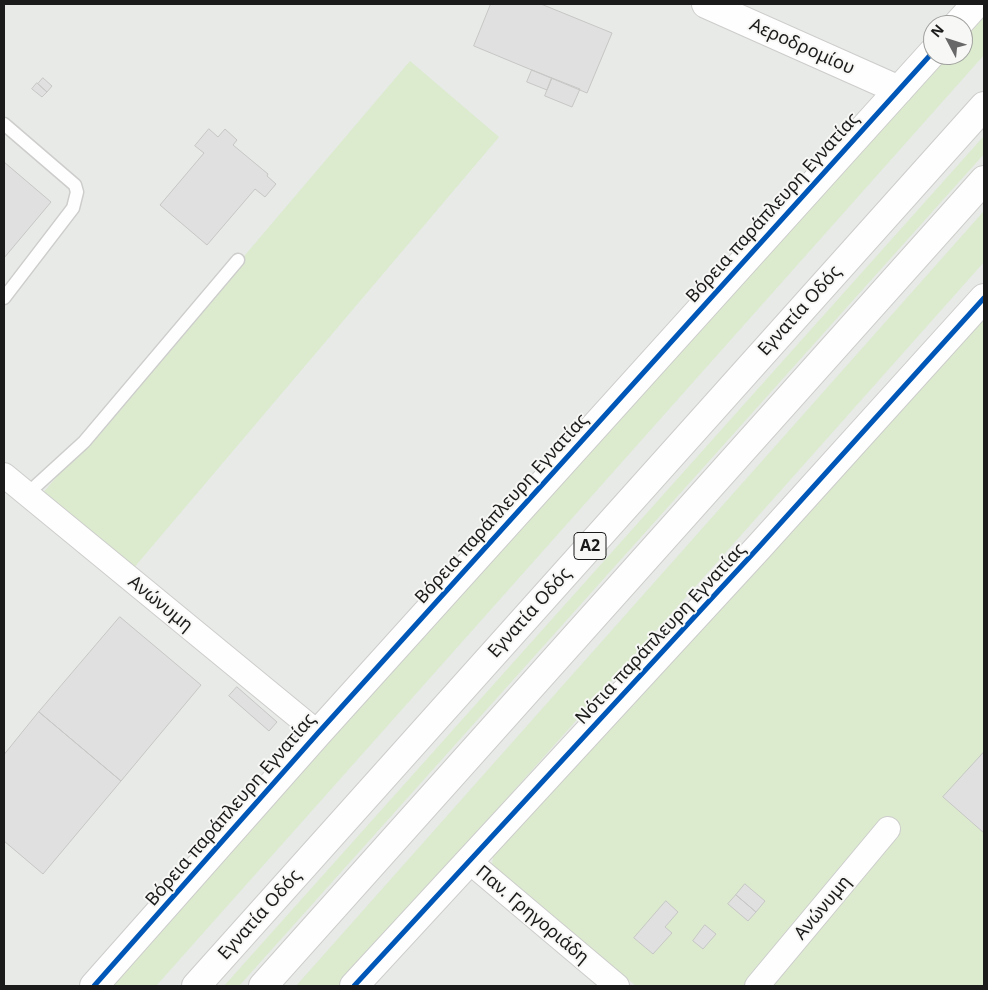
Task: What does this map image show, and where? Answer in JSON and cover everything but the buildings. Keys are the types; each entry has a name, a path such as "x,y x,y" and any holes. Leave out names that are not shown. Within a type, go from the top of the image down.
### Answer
{"main road":[{"name":"Αεροδρομίου","path":"706,4 899,90"},
{"path":"966,15 976,4"},
{"name":"Βόρεια παράπλευρη Εγνατίας","path":"94,986 318,733 923,63"},
{"name":"Εγνατία Οδός","path":"196,986 984,106"},
{"path":"263,986 984,180"},
{"name":"Νότια παράπλευρη Εγνατίας","path":"354,986 758,548 984,298"}],"street":[{"name":"Ανώνυμη","path":"4,475 318,733"},
{"name":"Ανώνυμη","path":"757,986 888,829"},
{"name":"Παν. Γρηγοριάδη","path":"470,862 617,986"}],"lane":[{"path":"4,124 75,185 77,192 73,208 4,298"},
{"path":"26,494 84,442 238,260"}],"shaded area":[{"path":"4,4 984,4 984,986 4,986"}],"green space":[{"path":"984,8 984,55 156,986 109,986 933,65 973,65 973,21"},
{"path":"410,61 499,137 132,570 42,494"},
{"path":"984,136 984,154 239,986 224,986"},
{"path":"984,211 984,262 340,986 296,986"},
{"path":"984,305 984,986 636,986 492,865 494,849"}],"cycle path":[{"path":"94,986 318,733 923,63"},
{"path":"354,986 758,548 984,298"}]}
